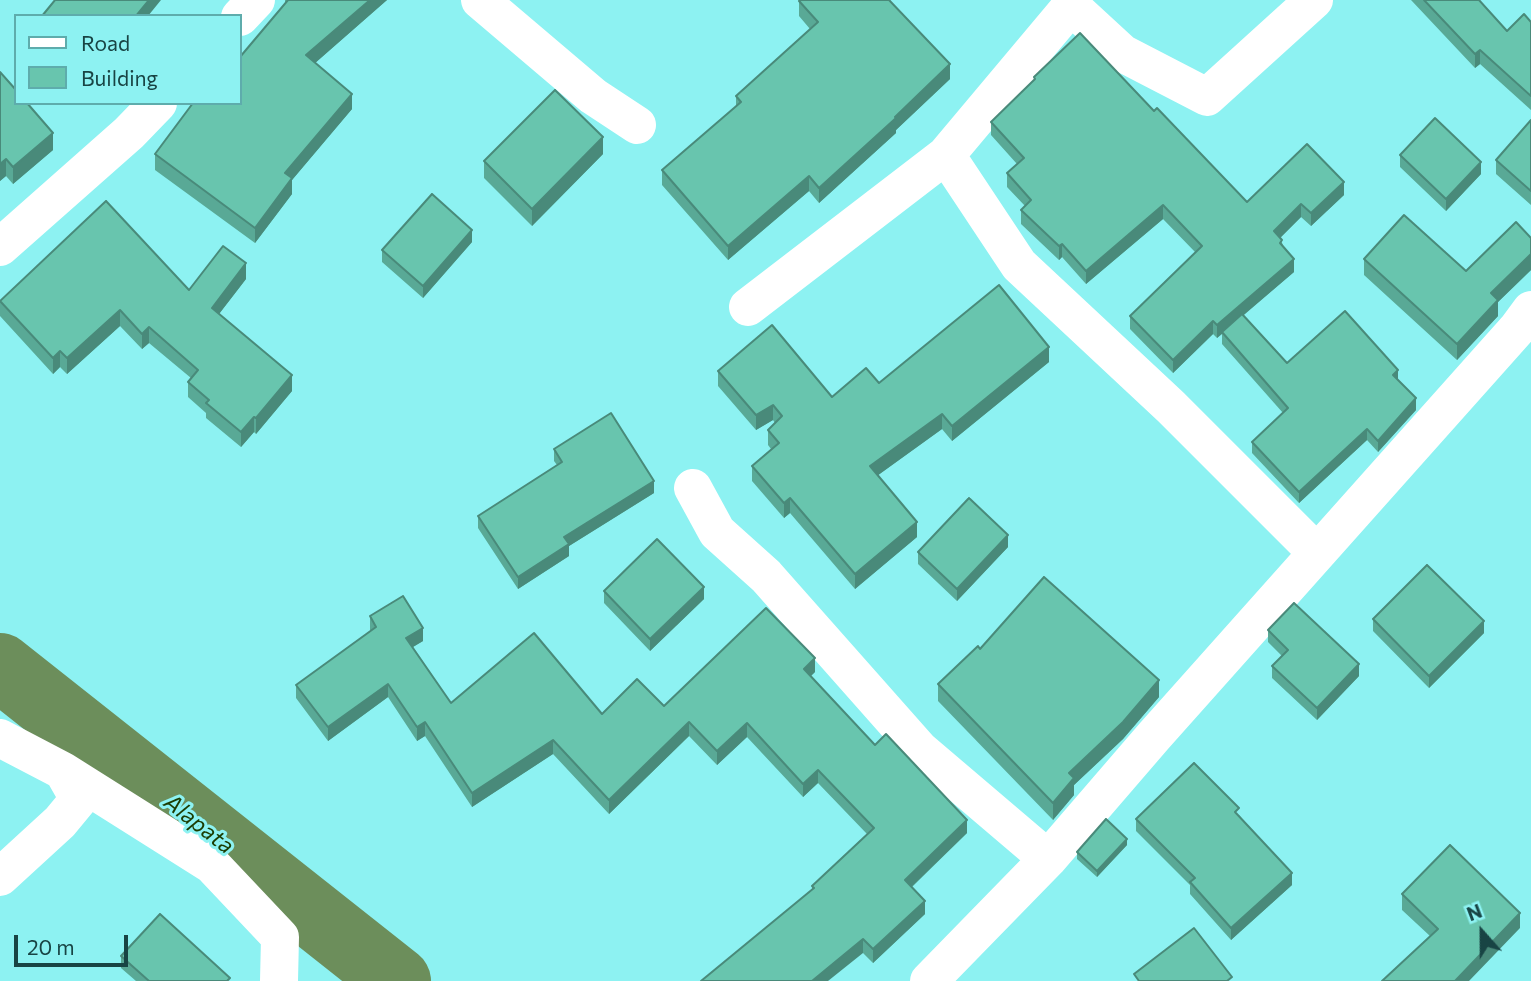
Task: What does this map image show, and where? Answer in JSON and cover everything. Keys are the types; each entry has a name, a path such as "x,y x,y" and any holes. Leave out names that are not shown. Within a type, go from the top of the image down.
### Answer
{"street":[{"path":"242,16 256,0"},
{"path":"480,0 593,96 637,125"},
{"path":"748,307 946,155 1068,3 1122,53 1207,97 1314,0"},
{"path":"0,247 129,133 156,105"},
{"path":"946,155 1019,265 1171,407 1317,553"},
{"path":"929,981 1048,859 1531,310"},
{"path":"692,488 717,531 766,576 920,750 1048,859"},
{"path":"0,738 63,771 212,865 281,937 279,981"},
{"path":"0,877 60,822 79,799 63,771"}],"building":[{"path":"55,0 149,0 138,14 44,14"},
{"path":"288,0 370,0 306,55 352,94 285,173 292,178 255,228 155,154 192,105 242,105 242,55"},
{"path":"889,0 950,64 819,188 809,176 728,246 662,170 741,102 736,96 818,22 799,1"},
{"path":"1424,0 1479,0 1507,31 1524,14 1531,22 1531,96 1480,50 1475,54"},
{"path":"1080,33 1154,111 1157,108 1247,202 1307,144 1344,182 1311,213 1301,204 1274,231 1294,259 1217,325 1213,321 1173,360 1130,316 1202,246 1163,205 1086,271 1062,244 1059,246 1021,210 1031,200 1007,173 1024,158 991,122"},
{"path":"0,72 14,88 14,105 29,105 53,133 13,167 6,159 0,164"},
{"path":"555,90 603,137 532,209 484,161"},
{"path":"1435,118 1481,162 1446,199 1400,155"},
{"path":"1531,120 1531,191 1496,160"},
{"path":"432,194 472,230 423,286 382,250"},
{"path":"106,201 189,290 223,246 246,263 212,308 292,375 241,432 206,403 209,400 188,382 198,370 149,327 142,334 120,310 67,358 60,351 53,358 0,301"},
{"path":"1404,215 1466,271 1516,222 1531,238 1531,254 1491,293 1498,300 1457,344 1364,259"},
{"path":"999,285 1049,347 952,426 942,414 870,466 917,522 855,574 790,498 784,503 752,466 779,443 768,430 782,416 773,405 756,415 718,371 772,325 832,397 866,368 879,383"},
{"path":"1345,311 1398,370 1393,375 1416,398 1378,441 1367,429 1299,492 1252,442 1288,408 1222,332 1242,314 1287,363"},
{"path":"611,413 654,481 564,537 569,544 518,577 478,516 562,462 554,449"},
{"path":"969,498 1008,535 957,589 918,552"},
{"path":"657,539 704,587 650,639 604,591"},
{"path":"1427,565 1484,621 1429,676 1373,619"},
{"path":"1044,577 1159,680 1123,722 1069,773 1074,778 1053,803 938,684 978,646 980,649"},
{"path":"403,596 423,628 406,638 451,703 534,633 602,714 637,679 664,706 766,608 815,658 804,669 875,745 886,734 967,820 905,880 925,901 873,949 863,939 812,981 701,981 814,888 812,886 874,828 818,770 803,784 747,723 717,751 689,722 609,800 553,740 472,793 425,722 417,727 388,684 328,727 296,685 376,627 370,616"},
{"path":"1294,603 1359,664 1317,708 1272,666 1288,650 1268,630"},
{"path":"1194,763 1239,808 1235,812 1292,873 1231,928 1190,882 1195,878 1136,819"},
{"path":"1106,819 1127,839 1097,871 1077,852"},
{"path":"1450,845 1520,913 1455,981 1382,981 1438,929 1402,894"},
{"path":"160,914 230,978 227,981 149,981 121,956"},
{"path":"1194,928 1232,977 1227,981 1139,981 1134,974"}],"waterway":[{"name":"Alapata","path":"0,667 397,981"}]}
